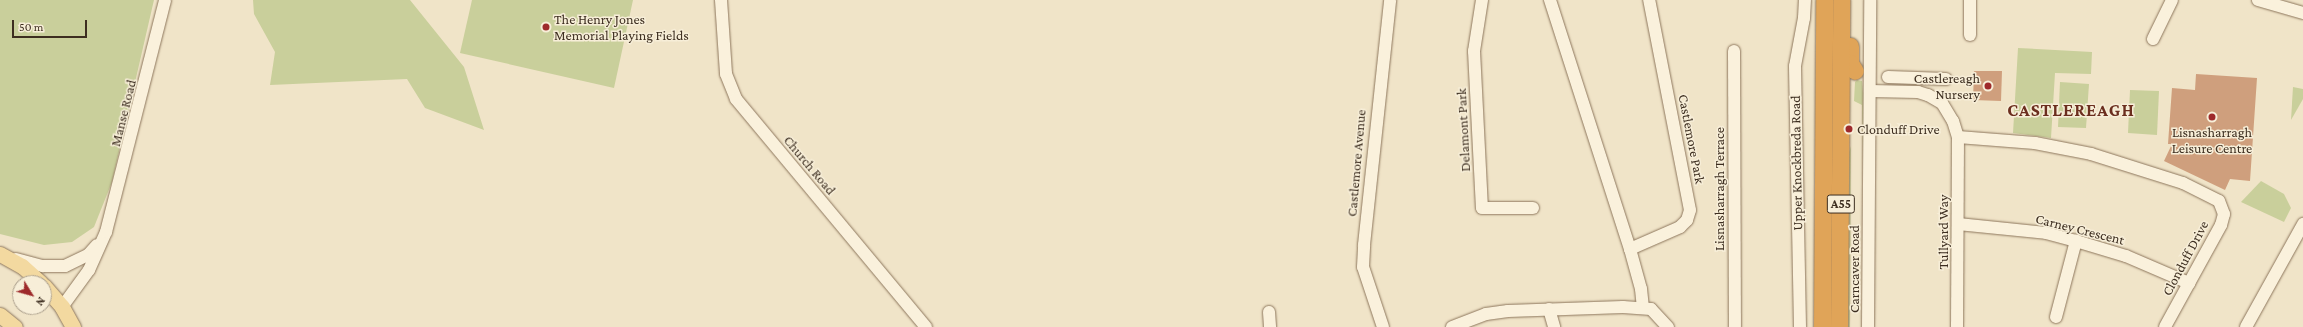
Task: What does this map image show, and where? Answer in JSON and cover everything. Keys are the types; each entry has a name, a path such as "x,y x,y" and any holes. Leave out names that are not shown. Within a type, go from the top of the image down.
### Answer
{"highway":[{"name":"Upper Knockbreda Road","path":"1822,327 1824,0"},
{"name":"A55","path":"1839,327 1855,71 1841,0"},
{"path":"1850,0 1850,56 1855,71"}],"main road":[{"path":"3,255 30,275"},
{"path":"52,295 62,307 72,327"},
{"path":"0,316 15,327"}],"street":[{"name":"Manse Road","path":"62,307 88,270 106,232 166,0"},
{"name":"Church Road","path":"721,0 726,74 736,99 926,327"},
{"name":"Castlemore Avenue","path":"1383,327 1363,267 1364,245 1390,0"},
{"name":"Delamont Park","path":"1482,0 1474,51 1482,208 1533,208"},
{"path":"1550,0 1630,249 1641,289 1643,308"},
{"name":"Castlemore Park","path":"1630,249 1680,228 1687,220 1690,210 1649,0"},
{"name":"Upper Knockbreda Road","path":"1800,327 1795,66 1804,18 1805,0"},
{"name":"Carncaver Road","path":"1868,327 1870,91 1855,71 1870,0"},
{"path":"1970,0 1970,35"},
{"path":"2153,39 2172,0"},
{"path":"2258,0 2303,13"},
{"name":"Lisnasharragh Terrace","path":"1734,51 1735,327"},
{"path":"1823,71 1855,71"},
{"path":"1888,77 1946,79"},
{"path":"1907,91 1908,78"},
{"path":"1870,91 1907,91 1928,95 1948,110 1958,137"},
{"name":"Tullyard Way","path":"1957,327 1958,137"},
{"name":"Clonduff Drive","path":"1958,137 2035,143 2091,154 2183,183 2215,199 2224,214 2221,225 2165,327"},
{"name":"Carney Crescent","path":"1958,224 2046,233 2126,256 2189,283"},
{"path":"2246,327 2303,224"},
{"name":"Manse Road","path":"3,255 43,266 65,266 88,255 106,232"},
{"path":"2056,317 2076,241"},
{"path":"1452,327 1486,314 1549,310 1643,308 1651,310 1668,327"},
{"path":"1549,310 1554,327"},
{"path":"1269,312 1270,327"}],"green space":[{"path":"0,0 154,0 112,182 94,227 72,242 44,245 0,234"},
{"path":"253,0 410,0 464,67 484,130 425,108 407,79 270,85 275,52 254,14"},
{"name":"The Henry Jones Memorial Playing Fields","path":"472,0 633,0 614,88 460,53"},
{"path":"2018,48 2092,52 2091,74 2055,73 2051,138 2013,133"},
{"path":"1857,80 1862,81 1863,92 1866,93 1864,218 1862,105 1854,101 1855,82"},
{"path":"2060,82 2089,84 2086,128 2058,127"},
{"path":"2293,87 2303,89 2303,99 2291,120"},
{"path":"2130,90 2159,91 2157,135 2128,133"},
{"path":"1851,146 1850,327 1847,327 1848,156"},
{"path":"2261,181 2284,194 2291,208 2284,222 2241,202"}],"building":[{"name":"Castlereagh Nursery","path":"1974,71 2002,71 2001,101 1973,100"},
{"name":"Lisnasharragh Leisure Centre","path":"2196,74 2257,78 2250,181 2230,179 2225,190 2164,161 2172,144 2168,144 2172,88 2195,90"}],"place":[{"name":"The Henry Jones Memorial Playing Fields","path":"546,27"},
{"name":"Castlereagh Nursery","path":"1988,86"},
{"name":"Lisnasharragh Leisure Centre","path":"2212,117"},
{"name":"Clonduff Drive","path":"1849,129"}],"district":[{"name":"CASTLEREAGH","path":"2071,110"}]}
